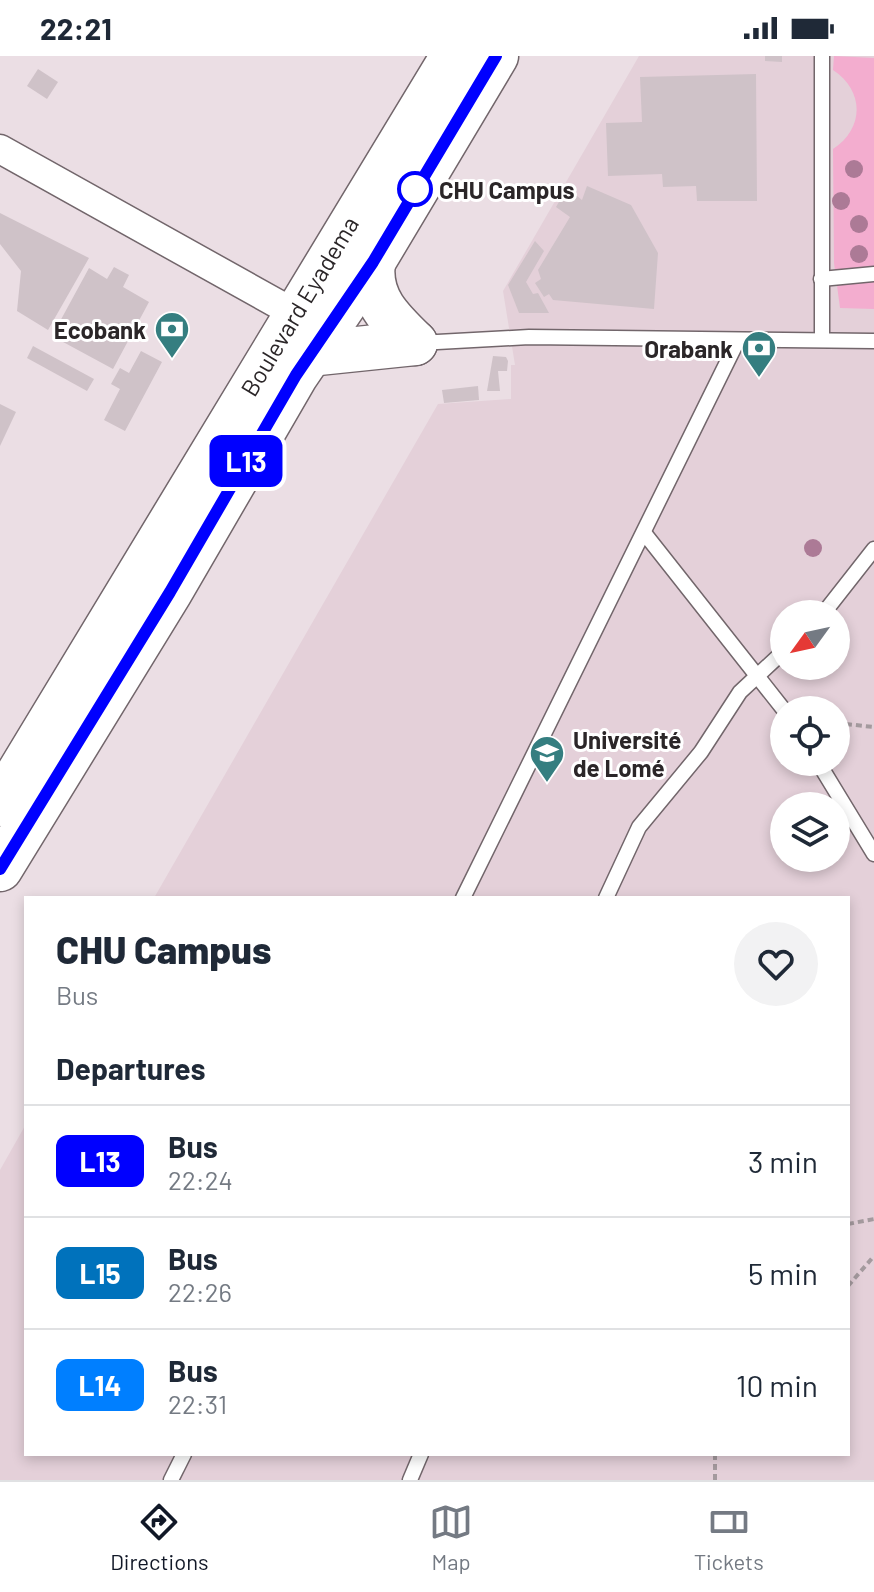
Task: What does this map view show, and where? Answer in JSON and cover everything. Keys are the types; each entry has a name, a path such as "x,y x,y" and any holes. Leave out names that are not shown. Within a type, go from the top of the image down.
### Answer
{"highway":[{"name":"Boulevard Eyadema","path":"0,869 170,592 319,328 453,56"},
{"name":"Boulevard Eyadema","path":"0,804 319,328 373,262 496,56"},
{"path":"373,262 370,280 379,303 415,343"},
{"path":"319,328 415,343"}],"street":[{"path":"0,149 319,328"}],"lane":[{"path":"822,56 822,338"},
{"path":"821,279 874,274"},
{"path":"372,332 415,343 529,337 874,341"},
{"path":"464,896 738,340"},
{"path":"645,534 773,696"},
{"path":"834,600 874,549"},
{"path":"607,896 639,827 701,752 740,692 770,663"},
{"path":"827,776 874,854"},
{"path":"171,1480 183,1456"},
{"path":"410,1480 420,1456"}],"path":[{"path":"850,724 874,727"},
{"path":"850,1224 874,1219"},
{"path":"850,1284 874,1256"},
{"path":"715,1456 715,1480"}],"shaded area":[{"name":"Université de Lomé","path":"639,56 874,56 874,1480 0,1480 0,1170 24,1128 24,1456 850,1456 850,896 155,896 438,404 511,399 511,365 515,365 503,291"},
{"path":"834,56 874,58 874,309 840,308 834,263 833,149 851,131 857,110 851,88 833,70"}],"building":[{"path":"765,56 782,56 782,62 765,61"},
{"path":"38,69 58,82 47,99 27,86"},
{"path":"756,74 757,201 697,201 696,186 663,187 662,174 608,176 606,123 642,122 640,77"},
{"path":"587,186 631,205 658,253 654,309 553,300 549,294 544,297 535,283 541,279 538,270 570,217 556,207 567,188 582,200"},
{"path":"0,213 89,258 48,330 17,311 21,271 0,244"},
{"path":"535,241 544,251 526,282 533,294 538,293 549,313 519,313 508,285"},
{"path":"114,267 129,275 123,287 149,302 113,369 52,336 89,268 107,279"},
{"path":"33,346 94,379 87,391 27,358"},
{"path":"141,351 162,362 125,431 104,420 120,389 111,384 120,368 129,373"},
{"path":"493,356 506,357 508,361 507,371 498,371 500,391 487,391"},
{"path":"478,386 479,400 444,403 442,390"},
{"path":"0,404 16,412 0,446"}],"bus line":[{"name":"L13","path":"0,869 170,592 296,375 373,262 496,56"}],"place":[{"name":"CHU Campus","path":"415,189"},
{"name":"Ecobank","path":"172,360"},
{"name":"Orabank","path":"759,379"},
{"name":"Université de Lomé","path":"547,784"}]}
